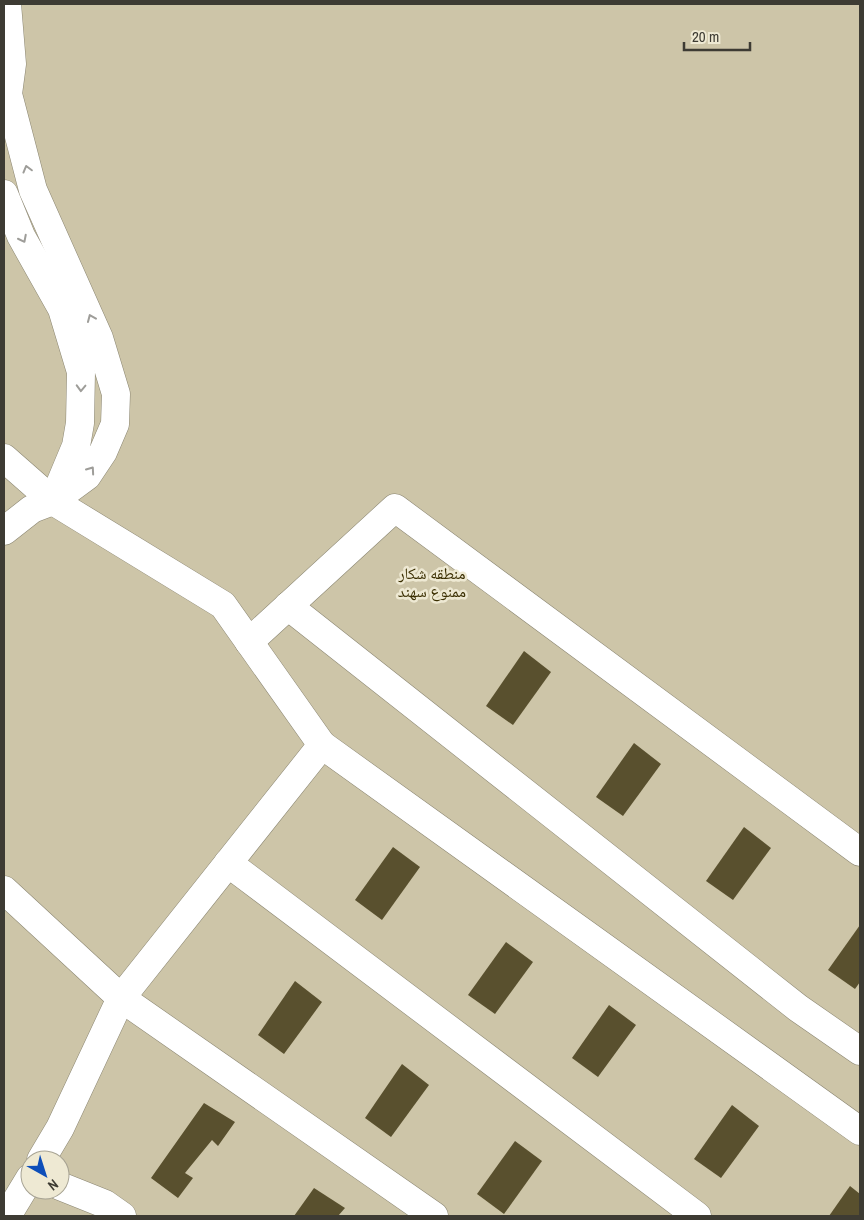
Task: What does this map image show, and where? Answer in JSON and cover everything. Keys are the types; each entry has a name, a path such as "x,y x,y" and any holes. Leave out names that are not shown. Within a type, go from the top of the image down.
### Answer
{"street":[{"path":"4,532 32,509 53,501 87,476 103,452 115,424 116,394 99,338 33,190 8,94 7,4"},
{"path":"4,194 21,236 62,309 81,372 80,423 76,446 53,501"},
{"path":"4,458 53,501 223,605 322,745 860,1131"},
{"path":"249,642 395,508 860,852"},
{"path":"288,606 798,1008 860,1051"},
{"path":"47,1150 60,1128 121,998 322,745"},
{"path":"228,863 698,1216"},
{"path":"4,890 121,998 434,1216"},
{"path":"70,1190 105,1204 122,1216"},
{"path":"7,1216 20,1195"}],"green space":[{"name":"منطقه شکار ممنوع سهند","path":"4,4 860,4 860,1216 4,1216"}],"building":[{"path":"524,651 551,672 513,725 486,706"},
{"path":"634,743 661,764 623,816 596,797"},
{"path":"744,827 771,848 733,900 706,881"},
{"path":"393,847 420,867 382,920 355,900"},
{"path":"860,925 860,982 855,989 828,970"},
{"path":"506,942 533,962 495,1014 468,995"},
{"path":"295,981 322,1002 284,1054 258,1035"},
{"path":"609,1005 636,1025 598,1077 572,1058"},
{"path":"402,1064 429,1085 391,1137 365,1118"},
{"path":"204,1103 235,1122 218,1146 212,1140 185,1173 193,1178 178,1198 151,1178"},
{"path":"732,1105 759,1126 721,1178 694,1159"},
{"path":"515,1141 542,1161 504,1214 477,1194"},
{"path":"850,1186 860,1194 860,1216 829,1216"},
{"path":"314,1188 345,1208 338,1216 294,1216"}]}
